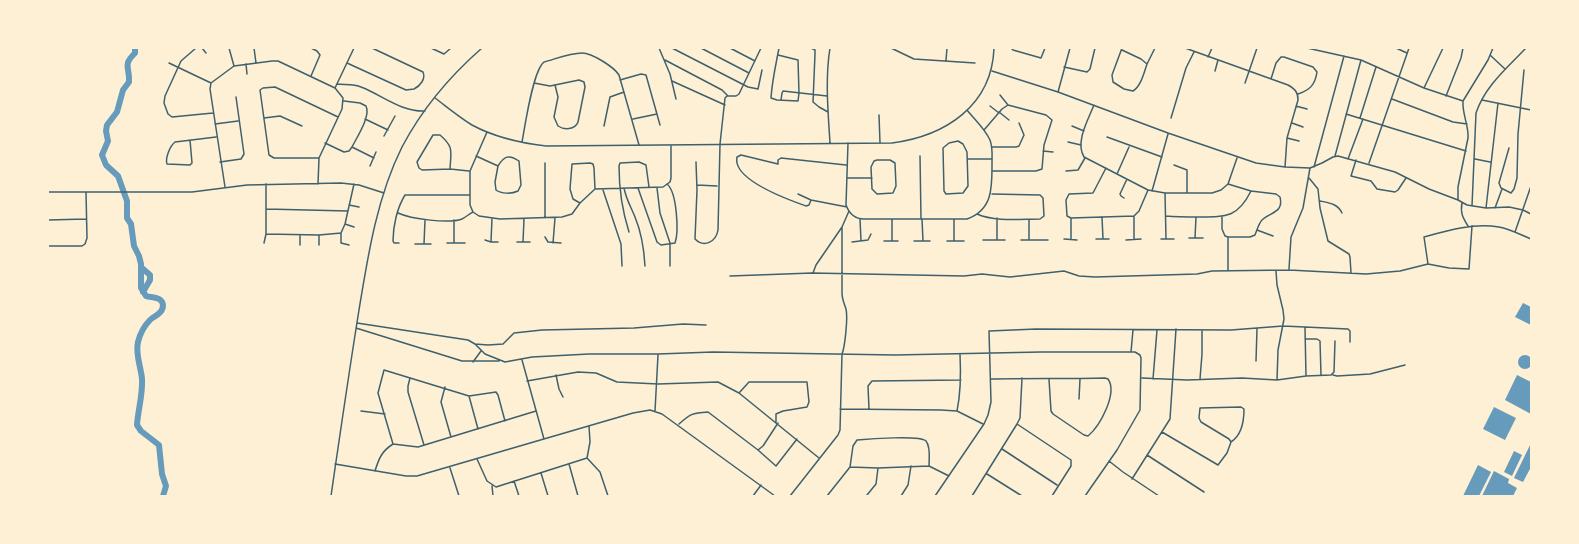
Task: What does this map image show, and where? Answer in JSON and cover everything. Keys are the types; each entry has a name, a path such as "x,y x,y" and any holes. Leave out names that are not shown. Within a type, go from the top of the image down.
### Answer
{"street":[{"path":"196,48 184,58 178,67 164,99 168,114 173,117 214,112"},
{"path":"202,48 206,53"},
{"path":"229,48 234,66"},
{"path":"254,48 256,63"},
{"path":"311,76 320,55 312,48"},
{"path":"335,88 354,48"},
{"path":"347,63 406,90 411,91 417,88 423,80 423,72 372,48"},
{"path":"431,48 444,54 451,48"},
{"path":"330,496 356,328 377,214 384,193 403,146 425,111 456,72 482,48"},
{"path":"659,48 665,60 676,99"},
{"path":"672,48 743,85 758,89 762,70"},
{"path":"701,48 749,73"},
{"path":"730,48 755,61"},
{"path":"696,162 696,241 712,242 718,235 720,144 725,98 728,96 738,95 761,49 758,48"},
{"path":"778,55 798,60 798,101 771,98 779,48"},
{"path":"811,48 814,50 815,54 812,94 815,105 828,112"},
{"path":"830,48 827,63 830,143"},
{"path":"891,48 914,59 975,63"},
{"path":"946,60 947,48"},
{"path":"434,98 464,120 487,132 522,143 557,146 901,142 929,135 941,130 967,110 980,94 992,71 994,48"},
{"path":"1011,48 1013,50 1041,58 1045,48"},
{"path":"1058,92 1070,48"},
{"path":"1064,67 1087,72 1090,69 1095,48"},
{"path":"1147,64 1141,59 1122,49 1112,75 1114,84 1124,90 1134,91 1137,89 1155,48"},
{"path":"1185,48 1292,87 1298,94"},
{"path":"1208,57 1212,48"},
{"path":"1245,83 1258,48"},
{"path":"1307,48 1361,60 1424,88 1463,101"},
{"path":"1396,48 1407,53"},
{"path":"1369,164 1409,48"},
{"path":"1424,88 1443,48"},
{"path":"1446,96 1461,58 1463,48"},
{"path":"1458,200 1458,187 1468,138 1467,124 1462,106 1463,101 1494,48"},
{"path":"1472,206 1476,113 1490,87 1526,48"},
{"path":"1171,118 1186,68 1194,52"},
{"path":"522,143 538,70 544,62 582,53 614,69 619,75 638,145"},
{"path":"1490,55 1505,69"},
{"path":"1314,167 1344,56"},
{"path":"1271,79 1276,63 1281,57 1313,67 1317,72 1312,87 1307,91 1298,94"},
{"path":"665,60 722,90 728,96"},
{"path":"1215,71 1218,60"},
{"path":"1335,156 1361,60"},
{"path":"225,188 210,89 211,83 234,66 278,61 335,88 342,95 344,101 319,158 318,184"},
{"path":"169,63 211,83"},
{"path":"246,64 247,74"},
{"path":"1360,118 1376,66"},
{"path":"1509,148 1499,183 1510,193 1514,189 1515,183 1524,70"},
{"path":"992,71 1058,92 1237,157 1263,164 1285,168 1310,168 1335,156 1356,160 1395,172 1429,189 1472,206 1486,208 1509,207 1523,210 1531,214"},
{"path":"620,80 641,74 646,76 660,125"},
{"path":"534,83 550,86 579,80 584,82 585,87 578,122 577,126 574,128 562,128 558,126 554,117 558,97 555,85"},
{"path":"672,81 725,105"},
{"path":"336,84 360,87 406,109 425,111"},
{"path":"319,158 271,157 268,152 260,90 272,86 338,117"},
{"path":"781,100 783,91 828,96"},
{"path":"604,126 610,97 624,92"},
{"path":"1285,168 1287,138 1292,123 1298,94"},
{"path":"992,171 1041,170 1043,167 1044,151 1052,120 1046,115 1008,105 1000,95"},
{"path":"220,162 241,159 243,156 236,97"},
{"path":"1392,99 1453,122 1467,124"},
{"path":"1482,100 1531,110"},
{"path":"325,143 344,152 349,151 365,119 368,112 366,106 360,103 344,101"},
{"path":"1486,208 1498,104"},
{"path":"984,130 999,112 1008,105"},
{"path":"1094,105 1084,131 1081,145 1082,154 1086,158 1152,192 1212,193 1221,190 1228,184 1237,157"},
{"path":"990,106 1009,120"},
{"path":"1296,106 1307,109"},
{"path":"848,143 846,165 847,208 860,219 967,218 977,214 992,194 992,147 984,130 967,110"},
{"path":"632,119 657,114"},
{"path":"1346,114 1466,151"},
{"path":"879,115 880,143"},
{"path":"384,136 394,116"},
{"path":"264,118 283,117 302,126"},
{"path":"365,119 388,130"},
{"path":"1348,159 1363,119"},
{"path":"215,124 238,121"},
{"path":"992,147 1020,146 1024,135 1019,123"},
{"path":"1292,123 1303,127"},
{"path":"1072,126 1084,131"},
{"path":"487,132 470,171 469,195 470,206 473,212 479,216 492,218 554,218 572,214 590,192 595,189 603,190 663,187 670,182 671,178 671,144"},
{"path":"1152,192 1168,133"},
{"path":"450,169 450,144 440,134 434,134 417,162 417,166 422,170 450,169 470,171"},
{"path":"190,140 192,163 190,165 167,164 166,161 173,143 190,140 217,137"},
{"path":"1107,137 1162,157"},
{"path":"1287,138 1299,141"},
{"path":"959,141 965,146 968,159 968,186 966,190 959,194 946,194 944,191 943,148 949,144 959,141"},
{"path":"1068,142 1081,145"},
{"path":"1117,174 1130,146"},
{"path":"352,147 374,158"},
{"path":"1044,151 1053,152"},
{"path":"370,166 376,152"},
{"path":"811,200 809,205 806,206 755,183 739,168 737,164 737,157 741,155 778,164 778,160 781,158 846,165"},
{"path":"476,156 498,166"},
{"path":"920,156 923,241"},
{"path":"1531,156 1531,177"},
{"path":"506,157 514,158 519,161 520,185 518,191 502,193 496,190 495,182 498,166 503,158 506,157"},
{"path":"1066,171 1078,170 1086,158"},
{"path":"968,159 992,159"},
{"path":"1475,159 1491,162"},
{"path":"890,160 895,163 896,186 893,193 876,194 873,192 872,178 871,167 874,161 890,160"},
{"path":"1356,160 1351,176 1369,180 1377,189 1395,192 1401,187 1406,178"},
{"path":"629,232 623,214 619,188 619,166 622,162 639,162 646,165 649,187"},
{"path":"545,163 545,218"},
{"path":"580,203 573,198 570,189 572,164 593,164 595,189"},
{"path":"1174,165 1187,170 1188,192"},
{"path":"1106,168 1093,193 1070,194 1067,196 1067,216 1071,218 1134,216 1139,211 1148,190"},
{"path":"1289,270 1291,237 1303,208 1310,168"},
{"path":"847,178 872,178"},
{"path":"1309,178 1318,189 1320,208 1326,236 1331,244 1349,254 1351,273"},
{"path":"1124,198 1120,194 1127,180"},
{"path":"48,192 192,192 266,184 341,183 354,184 384,193"},
{"path":"264,243 266,234 266,184"},
{"path":"349,245 341,243 341,233 345,224 354,184"},
{"path":"638,188 657,242 661,245 676,242 676,203 672,189 667,184"},
{"path":"1222,217 1223,234 1228,237 1253,237 1261,221 1277,211 1280,199 1276,194 1251,191 1228,184"},
{"path":"697,185 718,186"},
{"path":"1515,232 1531,186"},
{"path":"624,188 626,197 644,242 645,266"},
{"path":"657,188 660,213 670,243 670,266"},
{"path":"1495,208 1503,188"},
{"path":"603,190 621,244 622,266"},
{"path":"1166,216 1222,217 1241,207 1251,191"},
{"path":"48,246 82,246 85,244 87,238 86,192"},
{"path":"1165,193 1166,239"},
{"path":"798,194 811,200 847,208"},
{"path":"977,214 986,217 1029,219 1040,219 1044,216 1043,198 1040,194 992,194"},
{"path":"400,243 394,243 394,228 405,195 469,195"},
{"path":"1320,201 1340,208 1342,213"},
{"path":"1462,203 1460,209 1468,226"},
{"path":"349,205 359,207"},
{"path":"266,209 348,211"},
{"path":"813,273 818,262 842,227 849,211"},
{"path":"398,213 411,218 425,220 454,220 462,218 473,212"},
{"path":"1134,216 1134,239"},
{"path":"1102,217 1102,239"},
{"path":"1195,238 1196,217"},
{"path":"491,242 492,218"},
{"path":"523,242 524,218"},
{"path":"553,243 554,218"},
{"path":"997,218 997,240"},
{"path":"1071,218 1071,239"},
{"path":"48,220 87,219"},
{"path":"860,219 861,241"},
{"path":"892,219 892,241"},
{"path":"954,219 954,241"},
{"path":"1029,219 1029,240"},
{"path":"424,244 425,220"},
{"path":"454,220 454,243"},
{"path":"345,224 354,227"},
{"path":"1428,264 1424,237 1468,226 1499,227 1531,239"},
{"path":"730,276 813,273 964,276 982,274 1010,277 1064,271 1079,276 1095,277 1197,274 1212,271 1276,270 1366,274 1400,271 1428,264 1449,268 1469,269 1472,226"},
{"path":"790,496 838,435 840,430 842,354 846,324 846,309 842,302 842,227"},
{"path":"1257,230 1272,236"},
{"path":"266,234 319,235 341,233"},
{"path":"852,242 868,240 871,234"},
{"path":"300,235 300,245"},
{"path":"319,235 319,245"},
{"path":"545,237 546,241 561,243"},
{"path":"1228,237 1228,271"},
{"path":"1189,238 1203,238"},
{"path":"1064,239 1077,240"},
{"path":"1096,239 1109,239"},
{"path":"1126,240 1141,239"},
{"path":"1161,239 1174,239"},
{"path":"485,240 498,242"},
{"path":"983,240 1005,240"},
{"path":"1021,240 1048,240"},
{"path":"884,241 898,241"},
{"path":"914,241 930,241"},
{"path":"947,241 964,241"},
{"path":"517,242 530,242"},
{"path":"447,243 465,243"},
{"path":"415,244 431,244"},
{"path":"1276,270 1277,285 1283,310 1283,326 1278,350 1277,380"},
{"path":"357,323 468,340 481,350 500,361"},
{"path":"475,344 503,344 514,333 542,330 634,328 683,324 706,325"},
{"path":"935,496 984,424 988,415 991,402 989,331 1036,329 1202,330 1257,329 1283,326 1348,329 1350,331 1350,342"},
{"path":"356,328 462,361 473,362 505,362 532,357 563,354 658,354 713,352 842,354 1135,352 1140,356 1142,378 1140,410 1109,461 1085,496"},
{"path":"1305,328 1306,376"},
{"path":"1131,352 1133,329"},
{"path":"1132,479 1170,419 1176,329"},
{"path":"1256,361 1257,329"},
{"path":"1153,378 1157,330"},
{"path":"1200,379 1202,330"},
{"path":"1306,339 1317,339 1320,341 1320,375"},
{"path":"1333,375 1336,341"},
{"path":"473,362 481,350"},
{"path":"655,411 658,384 658,354"},
{"path":"957,411 961,380 960,354"},
{"path":"522,360 544,439"},
{"path":"1142,378 1173,380 1242,378 1277,380 1320,375 1340,376 1370,374 1405,365"},
{"path":"394,444 378,392 382,371 386,370 445,387 469,396 493,392 496,393 505,421"},
{"path":"527,381 578,372 596,373 617,382 658,384 718,382 739,393 777,422 819,458"},
{"path":"556,375 559,389 563,397"},
{"path":"410,377 408,392 424,445"},
{"path":"972,496 1020,418 1022,378"},
{"path":"991,379 1105,378 1110,382 1112,389 1110,400 1092,433 1088,436 1084,435 1051,411 1049,379"},
{"path":"1080,379 1080,399"},
{"path":"869,409 868,386 872,381 961,380"},
{"path":"739,393 749,382 807,382 809,402 807,407 781,411 776,414 777,422 763,446 758,450"},
{"path":"445,387 441,402 451,437"},
{"path":"469,396 478,429"},
{"path":"1162,432 1218,465 1227,453 1231,442 1235,440 1241,431 1243,408 1200,407 1199,418 1201,422 1229,439 1231,442"},
{"path":"840,408 957,411 984,424"},
{"path":"361,411 385,414"},
{"path":"375,471 380,456 384,450 394,444 413,447 424,445 536,411"},
{"path":"336,464 406,476 417,476 450,468 633,413 655,411 678,425 775,496"},
{"path":"678,425 690,414 695,412 708,412 758,450 776,466 797,439"},
{"path":"1017,424 1071,460 1071,466 1052,496"},
{"path":"589,426 590,442 588,458 600,472 608,496"},
{"path":"827,496 850,467 853,446 857,440 920,438 927,443 929,466"},
{"path":"1002,449 1058,485"},
{"path":"1147,455 1204,492"},
{"path":"477,459 487,481 492,486 498,487 588,458"},
{"path":"1109,461 1132,479 1159,496"},
{"path":"569,464 578,496"},
{"path":"901,496 908,485 911,466"},
{"path":"850,467 878,468 929,466 949,476"},
{"path":"450,468 459,496"},
{"path":"867,495 876,484 878,468"},
{"path":"541,473 548,496"},
{"path":"986,474 1022,496"},
{"path":"514,481 519,496"},
{"path":"753,496 761,485"},
{"path":"492,486 493,496"}],"water":[{"path":"1523,303 1531,307 1531,325 1515,317"},
{"path":"1525,355 1530,357 1532,362 1530,367 1525,369 1520,367 1518,362 1520,357"},
{"path":"1517,375 1531,382 1531,414 1505,400"},
{"path":"1494,407 1516,418 1505,440 1483,429"},
{"path":"1531,443 1531,467 1523,482 1514,478"},
{"path":"1514,451 1522,455 1512,476 1504,472"},
{"path":"1478,465 1491,472 1479,496 1463,496"},
{"path":"1494,471 1509,479 1508,483 1517,488 1513,496 1482,496"}],"waterway":[{"path":"135,48 135,53 131,57 128,64 129,82 123,90 117,112 107,125 106,131 108,141 102,155 106,165 118,176 127,201 127,218 131,224 134,246 141,264 141,288 146,296 161,300 163,305 162,311 150,320 141,333 137,347 142,385 137,425 141,431 159,445 162,474 166,486 163,496"},
{"path":"142,268 150,275 150,280 143,292"}]}
